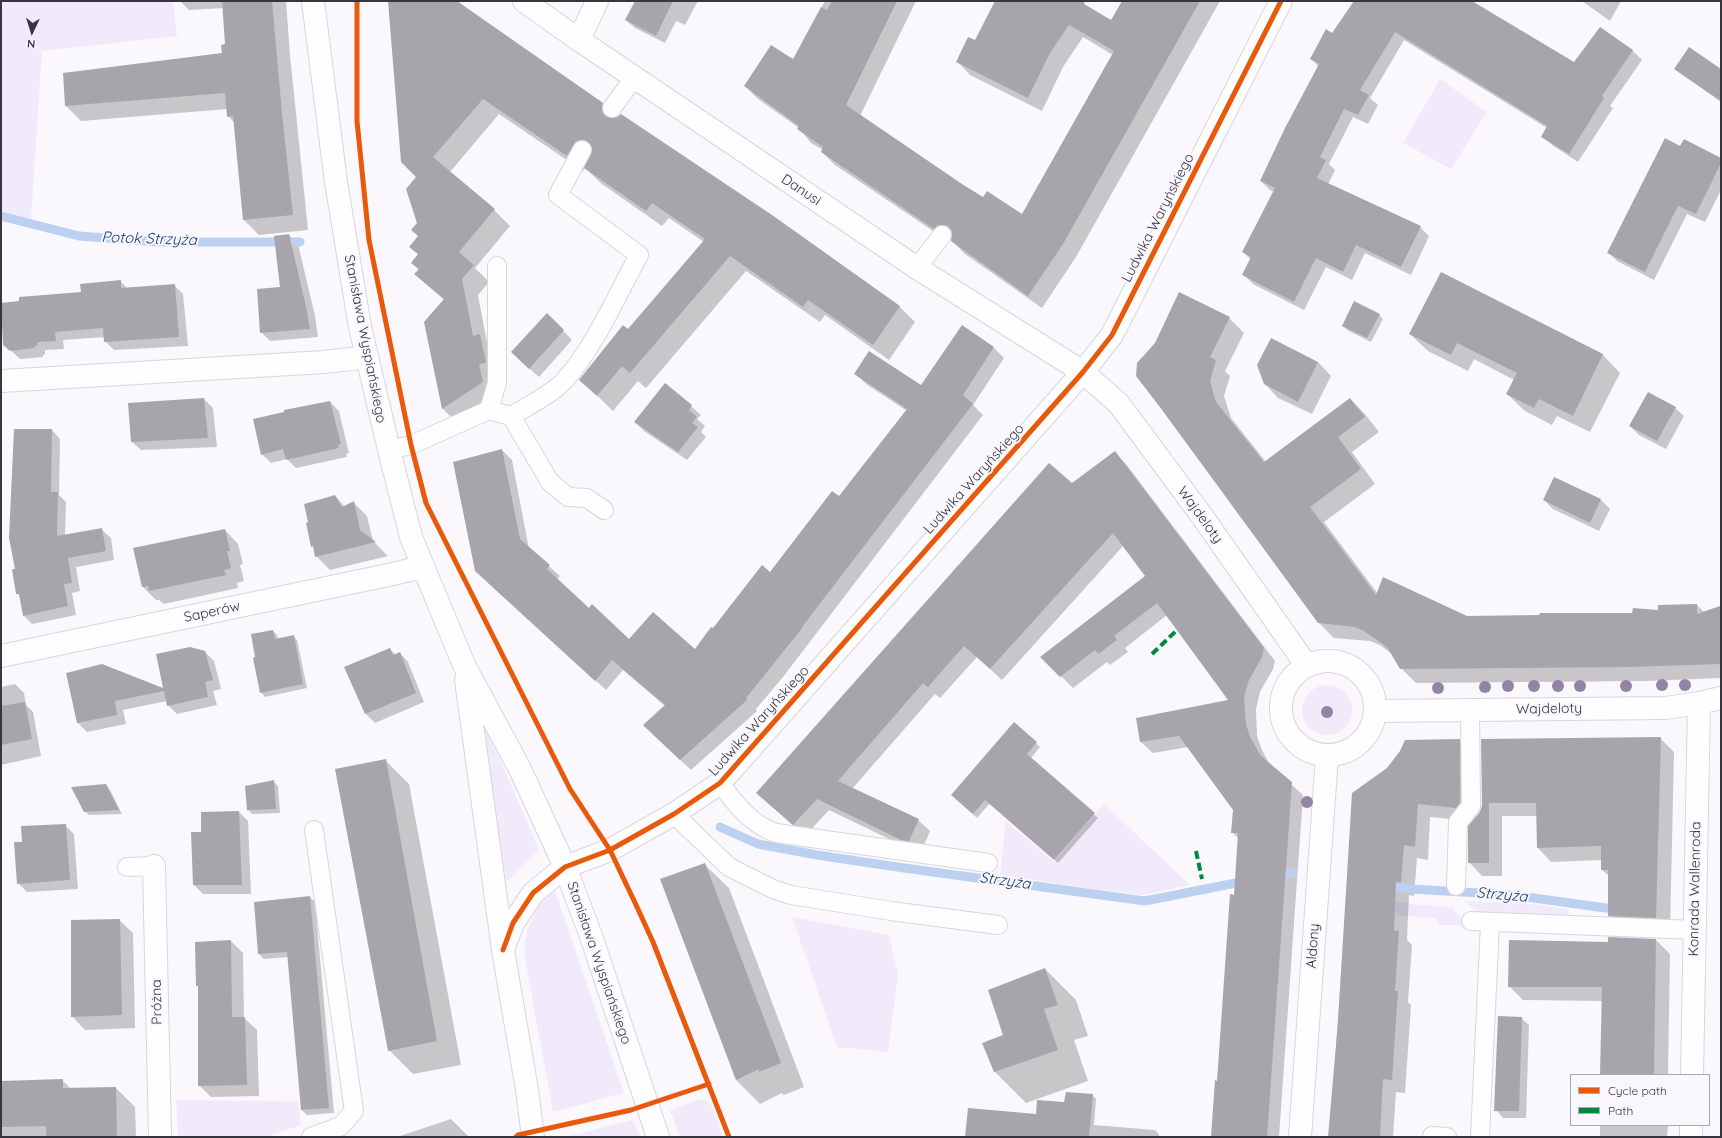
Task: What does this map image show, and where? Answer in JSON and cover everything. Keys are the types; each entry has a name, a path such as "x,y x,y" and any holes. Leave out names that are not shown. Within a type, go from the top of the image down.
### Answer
{"street":[{"name":"Stanisława Wyspiańskiego","path":"313,1 336,182 360,327 388,450 412,537 422,567 464,665 520,769 565,868 591,936 658,1137"},
{"name":"Danusi","path":"524,1 634,78 918,268 1083,372"},
{"path":"579,40 598,1"},
{"name":"Ludwika Waryńskiego","path":"504,950 513,923 532,893 565,868 610,850 674,814 720,783 1083,372 1112,335 1281,1"},
{"path":"1,381 324,362 367,357"},
{"name":"Wajdeloty","path":"1083,372 1119,404 1202,516 1308,666"},
{"name":"Saperów","path":"1,656 422,567"},
{"path":"1326,661 1346,664 1362,675 1373,692 1376,711 1372,725 1365,738 1354,748 1341,754 1326,756 1309,751 1294,742 1284,726 1281,709 1284,691 1293,676 1308,666 1326,661"},
{"name":"Stanisława Wyspiańskiego","path":"464,665 504,950 527,1090 533,1137"},
{"name":"Wajdeloty","path":"1376,711 1666,708 1721,698"},
{"name":"Konrada Wallenroda","path":"1692,1074 1699,703"},
{"name":"Aldony","path":"1300,1137 1326,756"},
{"name":"Próżna","path":"154,866 160,1137"},
{"path":"1691,1126 1691,1137"}],"lane":[{"path":"612,108 634,78"},
{"path":"511,416 545,397 563,381 580,360 639,255 558,194 582,150"},
{"path":"918,268 942,235"},
{"path":"490,410 496,383 497,266"},
{"path":"388,450 411,445 490,410 511,416 550,482 568,497 587,498 604,510"},
{"path":"1456,886 1458,822 1471,806 1470,710"},
{"path":"720,783 752,820 764,829 776,833 988,862"},
{"path":"674,814 729,867 773,889 791,895 998,925"},
{"path":"311,1137 341,1126 354,1112 314,830"},
{"path":"127,867 154,866"},
{"path":"1472,922 1694,930"},
{"path":"1480,1137 1490,923"}],"shaded area":[{"path":"1,1 173,1 177,36 42,51 31,219 1,212"},
{"path":"1440,79 1487,112 1451,169 1403,143"},
{"path":"1322,685 1332,685 1345,692 1352,705 1352,715 1345,728 1332,735 1322,735 1313,731 1306,724 1302,715 1302,705 1306,696 1313,689"},
{"path":"481,722 499,757 539,850 509,880 506,880"},
{"path":"1104,804 1190,885 1144,895 1000,875 1006,821 1054,862"},
{"path":"554,888 624,1093 553,1112 525,959 525,948 531,920 540,904"},
{"path":"1465,901 1530,904 1569,909 1569,916 1565,918 1480,916"},
{"path":"1395,902 1452,908 1466,925 1440,925 1434,918 1395,915"},
{"path":"792,917 889,935 898,975 888,1052 837,1047"},
{"path":"701,1099 706,1100 710,1104 716,1114 722,1137 680,1137 670,1110"},
{"path":"176,1100 298,1101 301,1125 265,1137 178,1137"},
{"path":"633,1120 640,1137 566,1137"}],"building":[{"path":"222,1 272,1 293,215 243,220 233,116 227,117 225,93 65,106 63,73 222,53 221,45 225,44"},
{"path":"388,1 457,1 603,103 602,112 606,117 616,118 621,114 772,215 900,306 873,345 808,300 803,307 730,256 630,373 622,366 597,396 579,380 623,325 628,329 705,239 652,203 646,211 584,168 592,150 591,145 587,141 576,141 567,156 483,99 433,157 495,209 459,252 474,265 462,279 473,336 480,334 486,363 479,364 483,382 442,409 424,322 444,299 414,274 419,269 411,263 418,254 409,247 418,236 411,230 417,223 406,189 416,177 401,162"},
{"path":"635,1 673,1 656,36 625,20"},
{"path":"832,1 897,1 846,105 962,184 983,197 987,191 1022,214 1114,51 1069,25 1050,53 1028,98 956,62 968,37 975,40 995,1 1085,1 1084,4 1111,20 1122,1 1200,1 1063,244 1028,296 951,241 952,231 948,226 938,225 934,229 821,152 823,147 797,129 799,126 744,86 771,45 793,59 821,7 827,10"},
{"path":"1354,1 1472,1 1574,62 1600,27 1633,50 1602,96 1604,98 1569,154 1541,137 1547,126 1395,32 1360,90 1369,95 1358,115 1344,109 1320,157 1326,160 1317,178 1421,226 1401,267 1356,245 1343,272 1316,258 1294,302 1242,275 1251,257 1242,252 1275,188 1260,181 1285,128 1319,64 1310,59 1326,29 1332,33"},
{"path":"1689,47 1721,69 1721,101 1674,69"},
{"path":"1665,138 1680,146 1684,139 1721,158 1721,163 1696,214 1678,206 1645,272 1607,253"},
{"path":"289,234 310,329 260,333 257,289 280,287 274,236"},
{"path":"1441,272 1603,354 1573,416 1539,399 1534,408 1506,394 1517,373 1457,343 1451,355 1409,334"},
{"path":"121,280 121,288 175,284 179,337 104,342 103,328 55,332 56,341 37,342 37,346 34,346 35,348 10,351 3,345 1,303 19,301 19,297 81,292 80,284"},
{"path":"1179,292 1230,317 1210,357 1216,360 1210,381 1216,402 1264,462 1350,398 1365,417 1338,437 1361,469 1310,507 1376,595 1383,577 1467,616 1539,615 1540,613 1632,613 1633,608 1658,610 1658,605 1697,604 1697,614 1720,606 1721,664 1630,667 1400,669 1387,647 1364,631 1355,627 1318,623 1136,376 1137,363 1155,343"},
{"path":"1354,301 1380,314 1367,338 1342,326"},
{"path":"547,313 564,330 529,369 511,352"},
{"path":"962,325 994,347 963,395 973,404 803,627 746,698 747,700 680,760 643,725 665,705 612,660 595,681 475,571 453,462 502,449 520,539 550,565 547,569 589,608 592,604 629,639 653,612 695,649 711,627 713,628 762,565 770,572 832,491 839,496 907,409 854,374 869,351 921,385"},
{"path":"1271,338 1318,362 1298,402 1264,384 1257,365"},
{"path":"665,383 692,405 689,410 697,417 692,423 698,427 678,452 634,422"},
{"path":"1648,392 1676,407 1657,441 1629,426"},
{"path":"204,398 208,438 131,442 128,403"},
{"path":"330,401 341,444 338,445 339,448 286,460 283,449 261,455 253,419 284,412 284,410"},
{"path":"14,429 52,429 51,492 58,492 57,536 102,528 106,551 68,558 72,583 64,584 68,606 23,616 19,594 16,594 12,569 15,569 9,538"},
{"path":"1115,451 1264,648 1262,657 1249,680 1244,697 1246,724 1250,737 1261,756 1292,782 1267,1137 1211,1137 1215,1080 1217,1081 1230,894 1234,895 1238,833 1231,833 1233,810 1179,736 1140,742 1136,718 1228,700 1157,603 1114,636 1117,640 1098,654 1095,650 1060,677 1040,657 1145,576 1113,533 990,669 964,646 928,687 923,683 838,781 919,819 909,841 901,840 817,799 793,825 756,793 1049,463 1072,483"},
{"path":"1554,477 1601,499 1590,523 1543,500"},
{"path":"335,495 342,507 354,501 360,530 376,542 315,557 313,546 311,547 306,523 308,522 304,504"},
{"path":"225,529 230,551 227,551 231,568 224,570 226,575 149,591 148,586 142,587 133,548"},
{"path":"273,630 275,639 294,635 303,684 260,693 253,658 255,657 251,634"},
{"path":"190,647 205,651 213,680 205,682 208,697 167,706 164,691 115,701 117,715 77,723 66,673 102,664 163,688 156,654"},
{"path":"390,648 393,655 400,652 416,693 365,714 344,667"},
{"path":"25,702 32,739 1,745 1,706"},
{"path":"1014,722 1037,742 1027,754 1095,813 1054,860 985,800 973,814 951,795"},
{"path":"1661,737 1656,918 1608,916 1608,870 1601,870 1601,846 1537,848 1536,803 1489,803 1489,863 1468,863 1468,826 1479,813 1482,806 1481,739"},
{"path":"1460,739 1460,802 1456,808 1418,804 1415,847 1404,845 1401,883 1396,882 1394,930 1399,931 1395,991 1398,991 1392,1080 1383,1079 1380,1137 1328,1137 1338,1022 1352,793 1387,768 1400,751 1405,740"},
{"path":"386,759 437,1041 388,1051 335,769"},
{"path":"274,780 276,809 247,810 245,786"},
{"path":"106,784 119,810 84,812 71,787"},
{"path":"239,811 242,885 193,885 191,832 201,832 201,812"},
{"path":"66,824 70,880 17,884 14,842 22,842 21,826"},
{"path":"705,863 781,1063 759,1072 759,1069 736,1080 660,879"},
{"path":"310,896 329,1108 301,1110 287,952 258,954 254,902"},
{"path":"120,919 122,1015 71,1017 71,920"},
{"path":"1608,937 1656,939 1654,1074 1600,1074 1602,987 1508,987 1509,940 1608,942"},
{"path":"231,940 232,1017 245,1017 247,1085 198,1086 198,986 196,986 195,942"},
{"path":"1045,968 1058,1005 1044,1009 1058,1050 994,1072 982,1043 1003,1035 988,990"},
{"path":"1498,1016 1522,1017 1519,1111 1494,1111"},
{"path":"63,1079 63,1088 116,1087 117,1137 46,1137 46,1126 1,1127 1,1081"},
{"path":"1066,1092 1093,1094 1089,1137 965,1137 968,1108 1036,1114 1037,1100 1064,1102"}],"waterway":[{"name":"Potok Strzyża","path":"1,216 79,236 160,242 300,242"},
{"name":"Strzyża","path":"720,827 758,844 817,855 1145,901 1246,881"},
{"name":"Strzyża","path":"1275,876 1293,873"},
{"name":"Strzyża","path":"1384,884 1412,889 1512,895 1620,910"}],"marked path":[{"path":"1152,654 1177,630"},
{"path":"1196,851 1202,879"}],"cycle path":[{"path":"357,1 357,121 369,240 411,445 426,503 570,789 610,850 653,942 729,1137"},
{"path":"503,950 513,923 533,893 565,867 610,850 674,814 720,783 1083,372 1112,335 1281,1"},
{"path":"516,1137 518,1135 631,1110 709,1084"}]}
